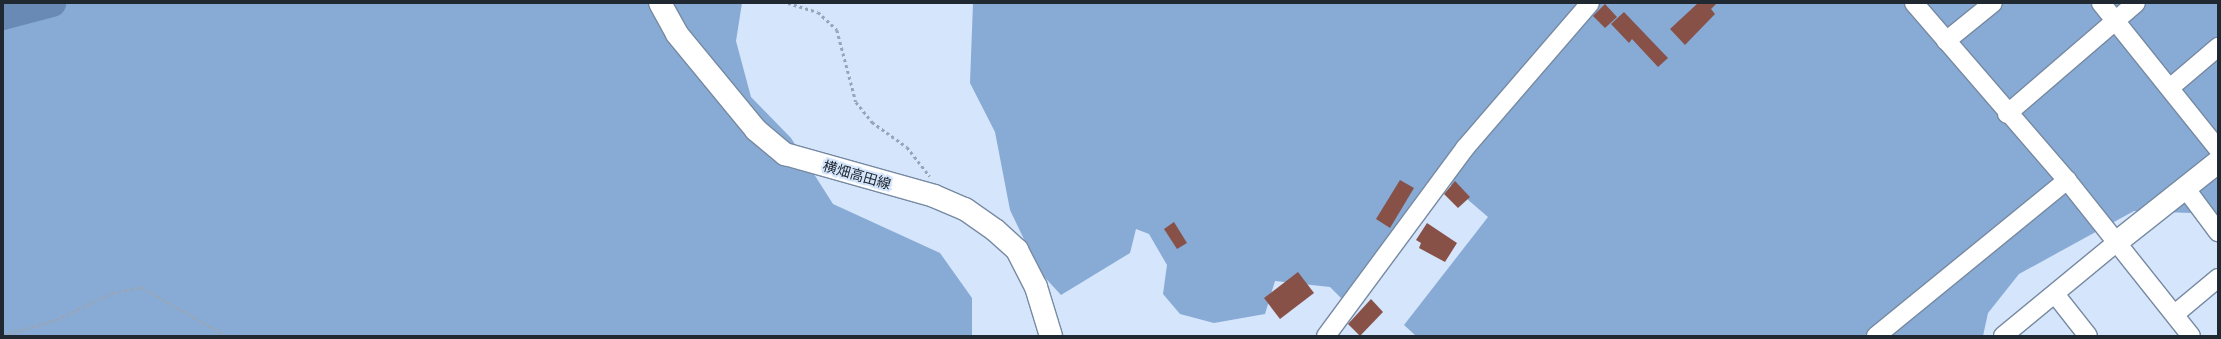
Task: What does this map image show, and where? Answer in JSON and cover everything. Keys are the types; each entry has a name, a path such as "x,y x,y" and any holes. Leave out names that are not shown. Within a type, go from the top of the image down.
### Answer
{"main road":[{"name":"横畑高田線","path":"660,3 677,34 756,130 785,154 934,196 965,209 1017,250 1036,287 1051,336"},
{"path":"2117,242 2186,189 2218,162"}],"street":[{"path":"1326,336 1465,148 1590,3"},
{"path":"1914,3 2007,114 2067,180 2191,336"},
{"path":"1946,41 1994,3"},
{"path":"2101,3 2170,87 2218,149"},
{"path":"2007,114 2136,3"},
{"path":"2170,87 2218,47"},
{"path":"1876,336 2067,180"},
{"path":"2186,189 2218,232"},
{"path":"2002,336 2117,242"},
{"path":"2175,314 2218,278"},
{"path":"2055,294 2088,336"}],"path":[{"path":"788,3 818,12 837,30 856,102 872,122 908,147 929,171 934,196"},
{"path":"3,335 56,320 112,293 141,287 227,336"}],"shaded area":[{"path":"3,3 742,3 736,41 751,97 791,138 833,204 940,253 972,298 972,336 3,336"},
{"path":"973,3 2218,3 2218,218 2191,213 2134,211 2019,274 1988,313 1983,336 1416,336 1404,325 1488,217 1445,180 1347,304 1330,287 1275,281 1265,314 1214,323 1180,314 1163,294 1167,265 1149,234 1136,229 1130,253 1061,295 1039,271 1010,210 995,132 970,83"}],"building":[{"path":"1698,3 1717,3 1711,9 1715,14 1685,45 1670,29"},
{"path":"1605,4 1617,17 1605,28 1593,16"},
{"path":"1624,12 1668,58 1658,67 1632,39 1629,43 1611,24"},
{"path":"1400,180 1414,188 1390,228 1376,219"},
{"path":"1455,181 1470,197 1458,208 1444,194"},
{"path":"1174,222 1187,243 1177,249 1164,229"},
{"path":"1427,223 1457,243 1445,262 1419,248 1421,243 1416,240"},
{"path":"1298,272 1314,293 1280,319 1264,298"},
{"path":"1371,299 1383,312 1360,336 1348,324"}],"waterway":[{"path":"3,16 52,3"}]}
